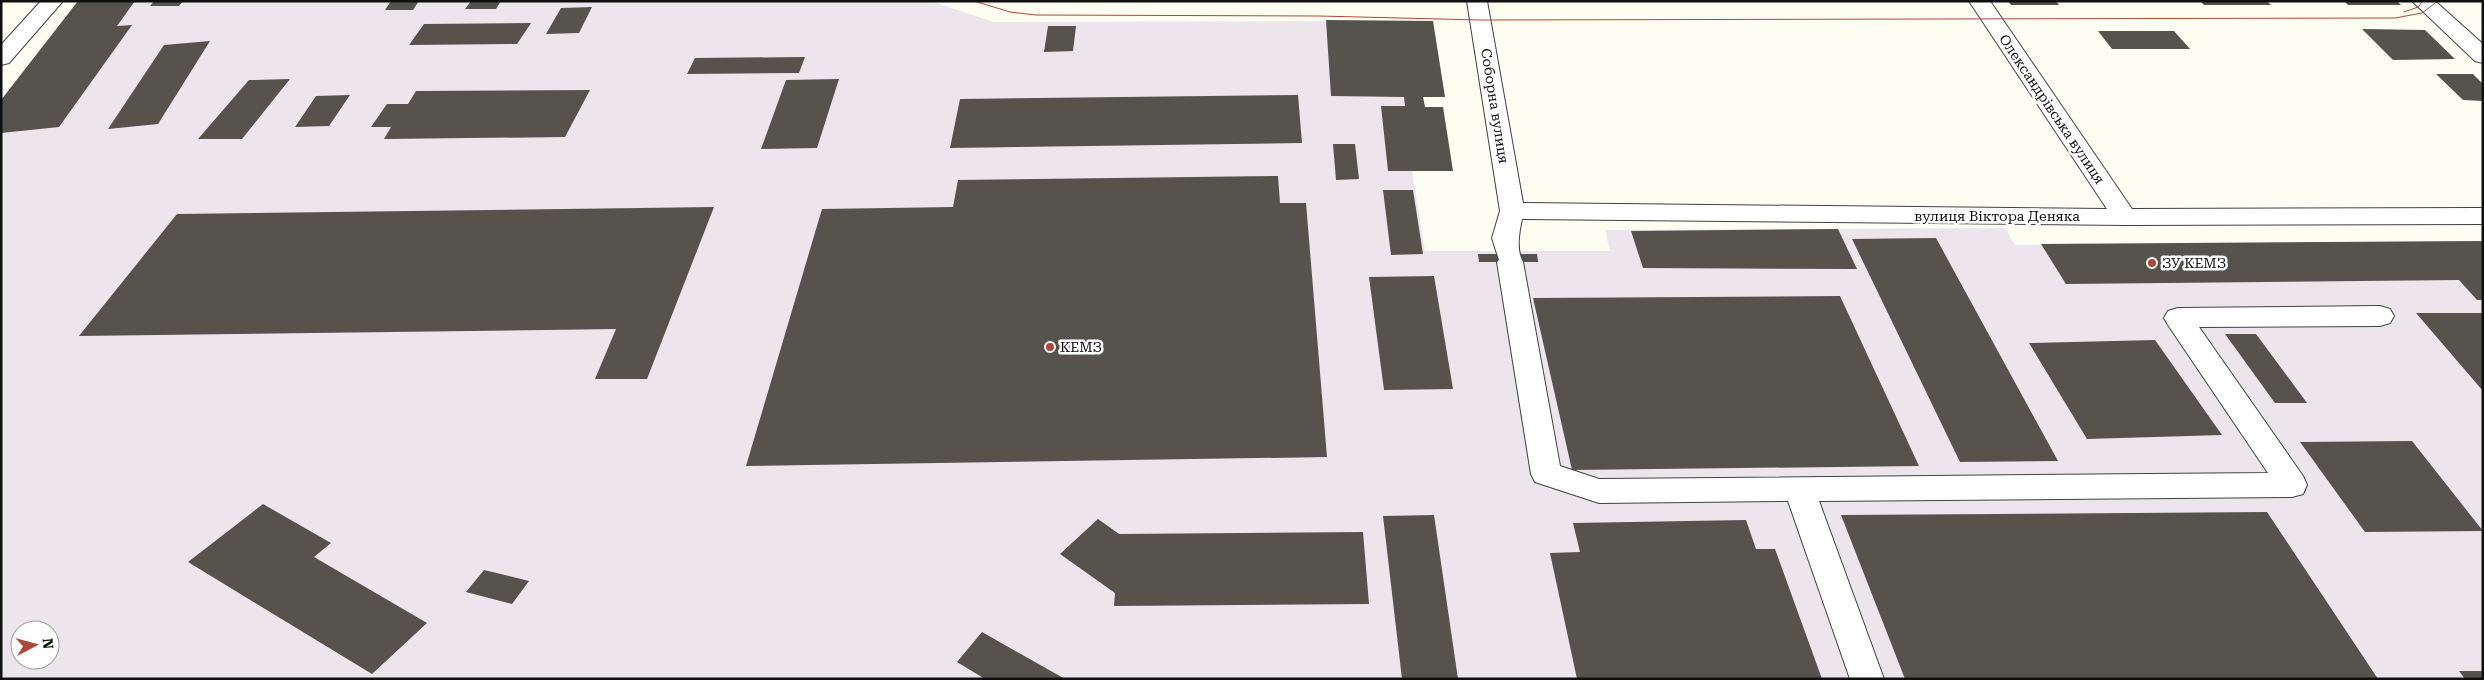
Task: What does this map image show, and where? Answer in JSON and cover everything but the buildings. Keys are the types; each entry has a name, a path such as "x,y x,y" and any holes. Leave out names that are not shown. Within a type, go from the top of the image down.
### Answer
{"street":[{"path":"1,58 53,1"},
{"name":"Соборна вулиця","path":"1477,1 1512,210"},
{"name":"Олександрівська вулиця","path":"1979,1 2125,217"},
{"path":"2422,1 2483,56"},
{"path":"1512,210 1505,238 1546,474 1599,490 2292,484 2178,318 2380,316"},
{"name":"вулиця Віктора Деняка","path":"1512,210 2125,217 2483,216"},
{"path":"1799,489 1867,679"}],"shaded area":[{"path":"83,1 930,1 994,22 1433,21 1445,97 1423,97 1424,107 1443,107 1453,171 1412,171 1425,251 1610,251 1605,230 2005,228 2015,245 2483,241 2483,679 1,679 1,103"}],"tram line":[{"path":"974,1 1010,12 1036,15 1319,16 1481,20 2395,18 2422,13 2438,1"},
{"path":"2404,12 2418,7 2423,1"}],"place":[{"name":"ЗУ КЕМЗ","path":"2152,263"},
{"name":"КЕМЗ","path":"1050,347"}]}
